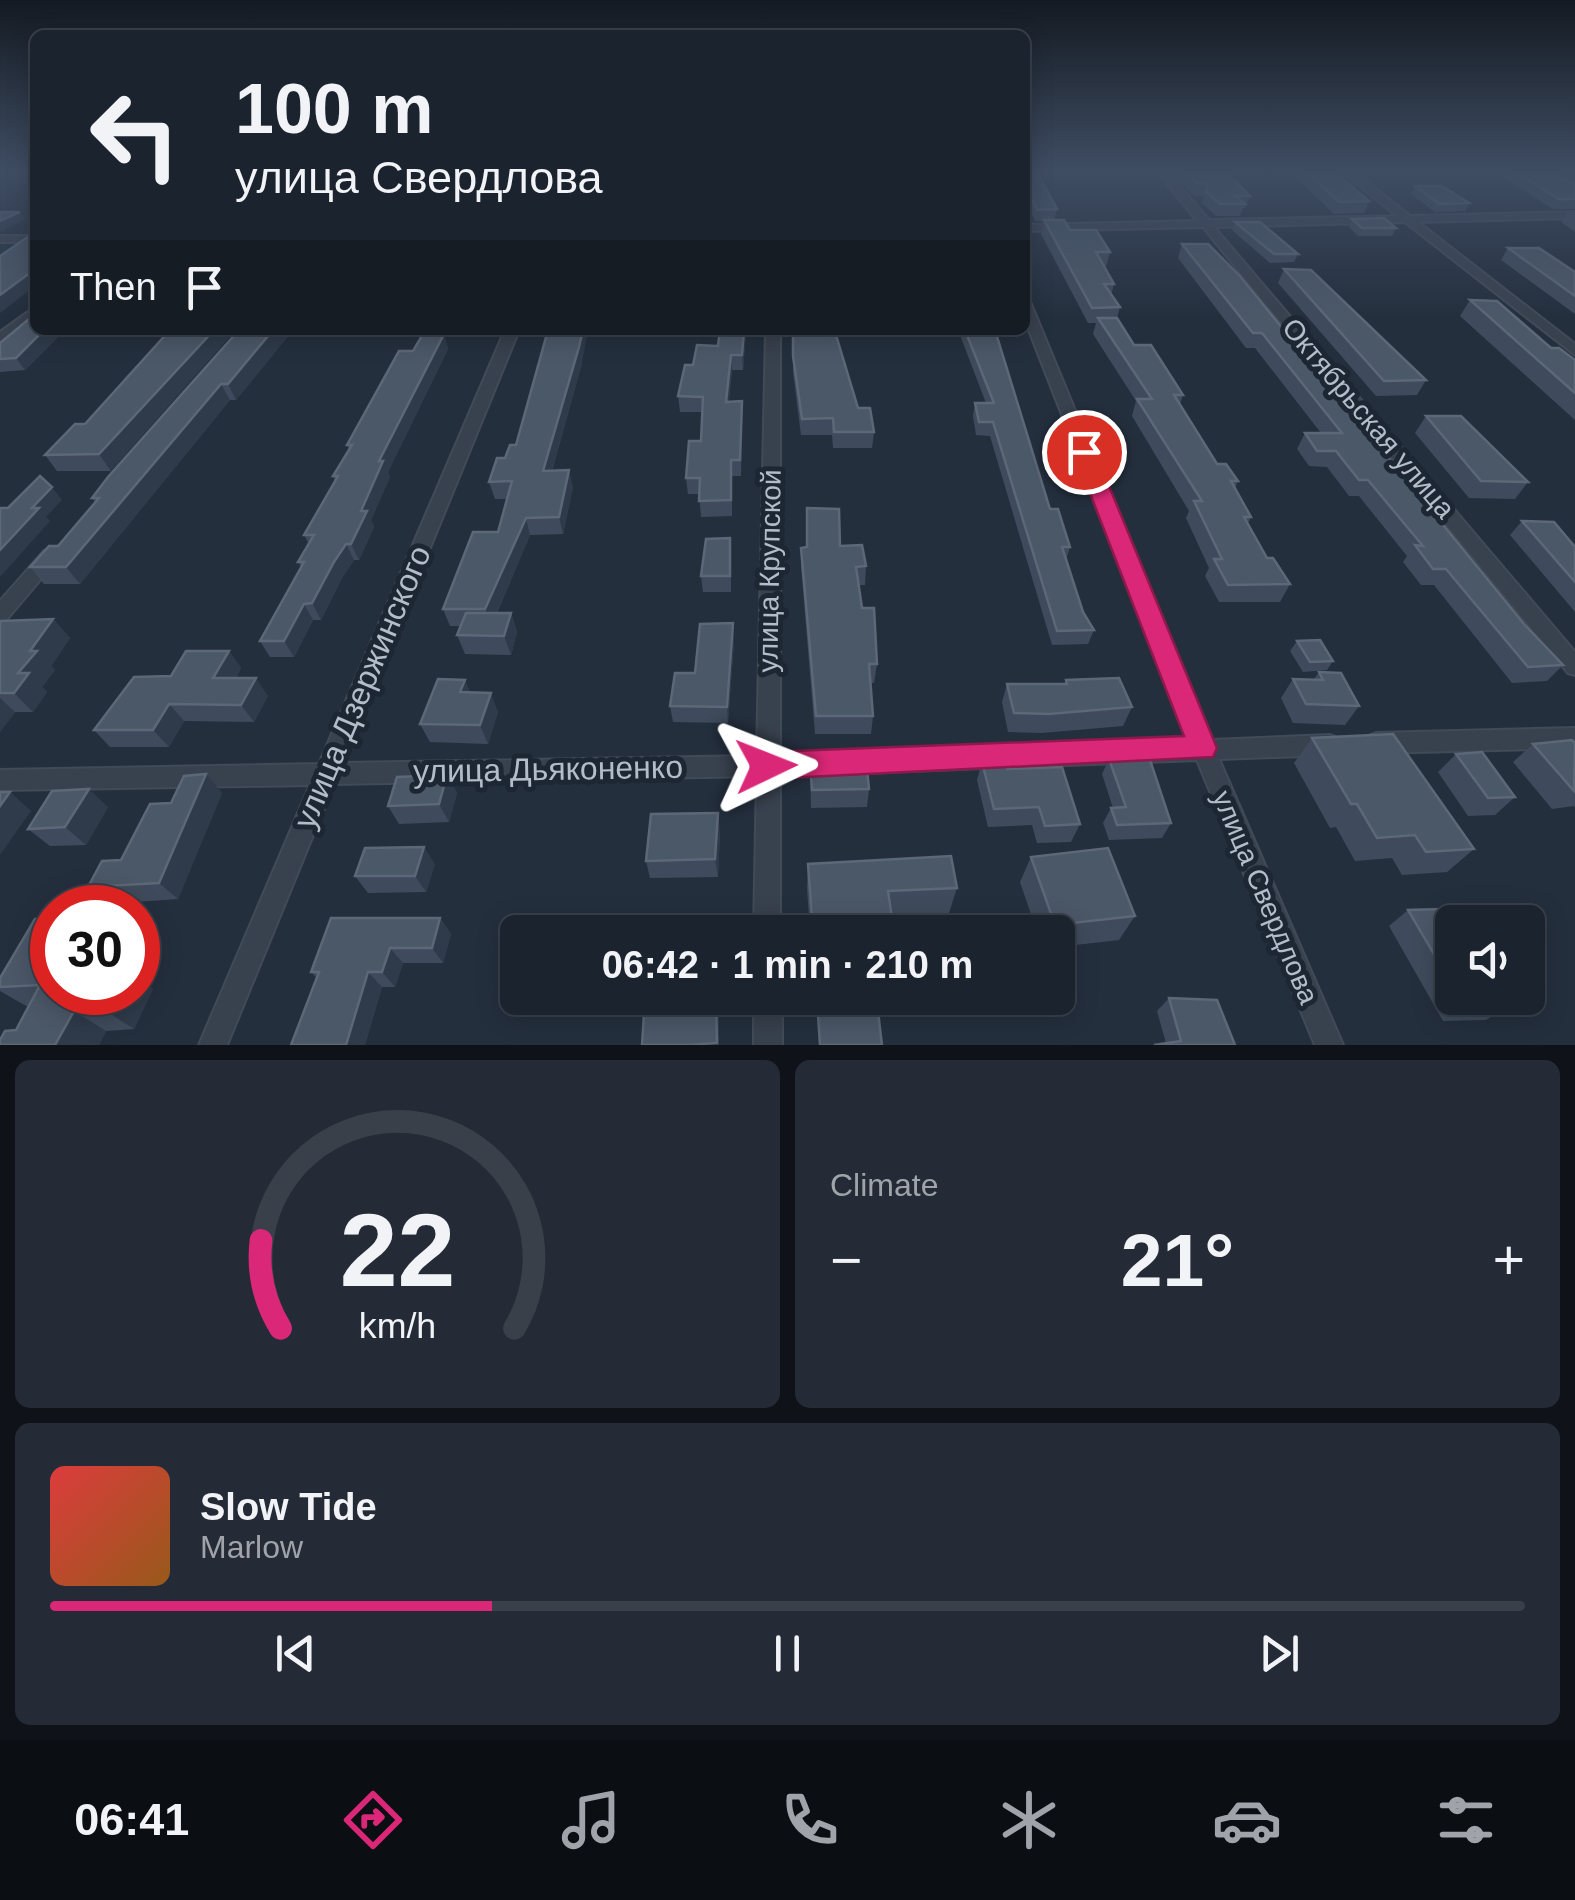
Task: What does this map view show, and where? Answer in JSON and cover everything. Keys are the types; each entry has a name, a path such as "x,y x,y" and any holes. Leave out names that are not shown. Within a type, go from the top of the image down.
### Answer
{"street":[{"name":"Октябрьская улица","path":"1205,219 1575,667"},
{"path":"1030,228 1449,219"},
{"path":"1408,220 1575,351"},
{"path":"0,239 30,238"},
{"path":"0,339 30,314"},
{"name":"улица Свердлова","path":"1030,316 1203,748 1329,1045"},
{"name":"улица Дзержинского","path":"214,1045 510,335"},
{"name":"улица Крупской","path":"767,915 773,335"},
{"path":"0,614 65,539"},
{"name":"улица Дьяконенко","path":"0,780 766,766 1575,738"},
{"path":"768,1015 768,1045"}],"building":[{"path":"1352,219 1385,219 1396,228 1362,228"},
{"path":"1044,220 1064,220 1070,230 1096,230 1110,252 1096,252 1114,284 1104,284 1120,307 1092,308"},
{"path":"1235,222 1260,222 1298,254 1274,254"},
{"path":"30,235 30,273 0,295 0,256"},
{"path":"1182,244 1208,244 1239,275 1524,624 1563,665 1528,667 1446,569 1433,569 1415,545 1423,546 1368,480 1359,480 1336,451 1317,451 1305,433 1342,433 1262,333 1253,333"},
{"path":"1508,248 1539,248 1575,272 1575,296"},
{"path":"1284,269 1311,270 1426,380 1384,381"},
{"path":"1470,300 1497,301 1551,348 1559,348 1575,360 1575,393"},
{"path":"30,318 30,335 39,335 16,358 0,359 0,343"},
{"path":"1098,318 1117,318 1134,345 1151,345 1183,395 1174,395 1217,464 1226,464 1238,481 1231,481 1251,517 1244,517 1267,558 1273,558 1290,584 1228,585 1214,559 1222,559 1194,501 1202,501 1137,399 1152,399"},
{"path":"165,335 209,335 99,454 45,455 75,424 85,424"},
{"path":"235,335 269,335 228,384 221,384 66,567 30,567 49,546 58,546 99,498 92,498"},
{"path":"422,335 443,335 379,461 383,461 361,511 367,511 351,544 346,544 334,562 312,603 304,604 284,641 260,641 304,562 298,562 314,535 304,535 338,476 333,476 352,445 347,445 399,351 413,351"},
{"path":"547,335 582,335 543,471 569,470 559,517 526,518 485,609 443,609 473,532 498,532 512,481 489,482 497,458 505,458 510,445 516,445"},
{"path":"719,335 744,335 742,355 731,355 726,402 742,401 740,460 731,460 731,500 699,501 700,478 686,478 689,441 701,441 703,397 678,396 685,365 693,365 697,345 718,346"},
{"path":"793,335 836,335 858,408 870,408 874,432 834,432 833,418 802,419"},
{"path":"967,335 997,335 1050,509 1058,509 1070,547 1062,547 1083,612 1094,630 1057,631 993,422 979,422 975,403 994,403"},
{"path":"1426,416 1461,416 1528,482 1481,481"},
{"path":"40,476 52,487 32,508 39,508 0,550 0,508 8,508"},
{"path":"807,508 839,509 840,546 862,545 866,566 856,567 862,608 874,608 877,664 869,664 873,716 816,716 801,548 807,547"},
{"path":"1522,521 1554,522 1575,547 1575,582"},
{"path":"730,538 730,576 701,576 706,539"},
{"path":"466,613 511,613 504,636 457,635"},
{"path":"53,619 30,651 37,651 18,673 29,673 14,693 0,693 0,621"},
{"path":"733,623 727,707 670,706 675,673 695,673 700,624"},
{"path":"1320,640 1333,661 1310,662 1297,641"},
{"path":"186,651 229,651 213,678 256,678 241,705 169,704 153,730 94,730 134,677 171,676"},
{"path":"1319,672 1341,673 1359,706 1306,704 1293,679 1323,680"},
{"path":"1119,678 1132,707 1049,714 1014,713 1007,684 1067,684 1066,680"},
{"path":"438,679 465,680 460,692 491,693 480,725 420,724"},
{"path":"1393,734 1474,849 1426,852 1415,835 1377,838 1357,804 1351,804 1312,738"},
{"path":"1572,740 1575,743 1574,791 1533,744"},
{"path":"1482,752 1515,797 1488,798 1456,754"},
{"path":"1149,757 1171,823 1117,825 1111,808 1126,807 1109,759"},
{"path":"866,758 869,789 812,790 810,760"},
{"path":"1005,761 1007,769 1062,767 1080,824 1045,826 1039,807 994,809 982,762"},
{"path":"206,774 159,883 89,885 102,861 121,860 150,804 171,803 184,776"},
{"path":"447,775 439,804 388,806 397,777"},
{"path":"89,789 65,827 28,829 52,791"},
{"path":"0,792 10,792 0,806"},
{"path":"718,813 715,859 646,861 651,814"},
{"path":"424,847 415,876 355,876 365,848"},
{"path":"1108,848 1135,916 1075,923 1075,915 1051,915 1031,857"},
{"path":"951,856 957,888 888,891 892,915 812,915 808,864"},
{"path":"1435,909 1435,956 1408,910"},
{"path":"331,918 440,918 432,948 390,948 382,972 368,972 346,1045 291,1045 319,972 311,972"},
{"path":"30,927 30,986 0,987 0,978"},
{"path":"1169,998 1217,1000 1235,1045 1154,1045 1181,1041"},
{"path":"30,1004 30,1015 72,1015 55,1045 0,1045 5,1031 16,1030"},
{"path":"644,1015 716,1015 717,1043 642,1045"},
{"path":"818,1015 878,1015 882,1045 820,1045"}],"route":[{"path":"766,766 1203,748 1084,452"}]}
